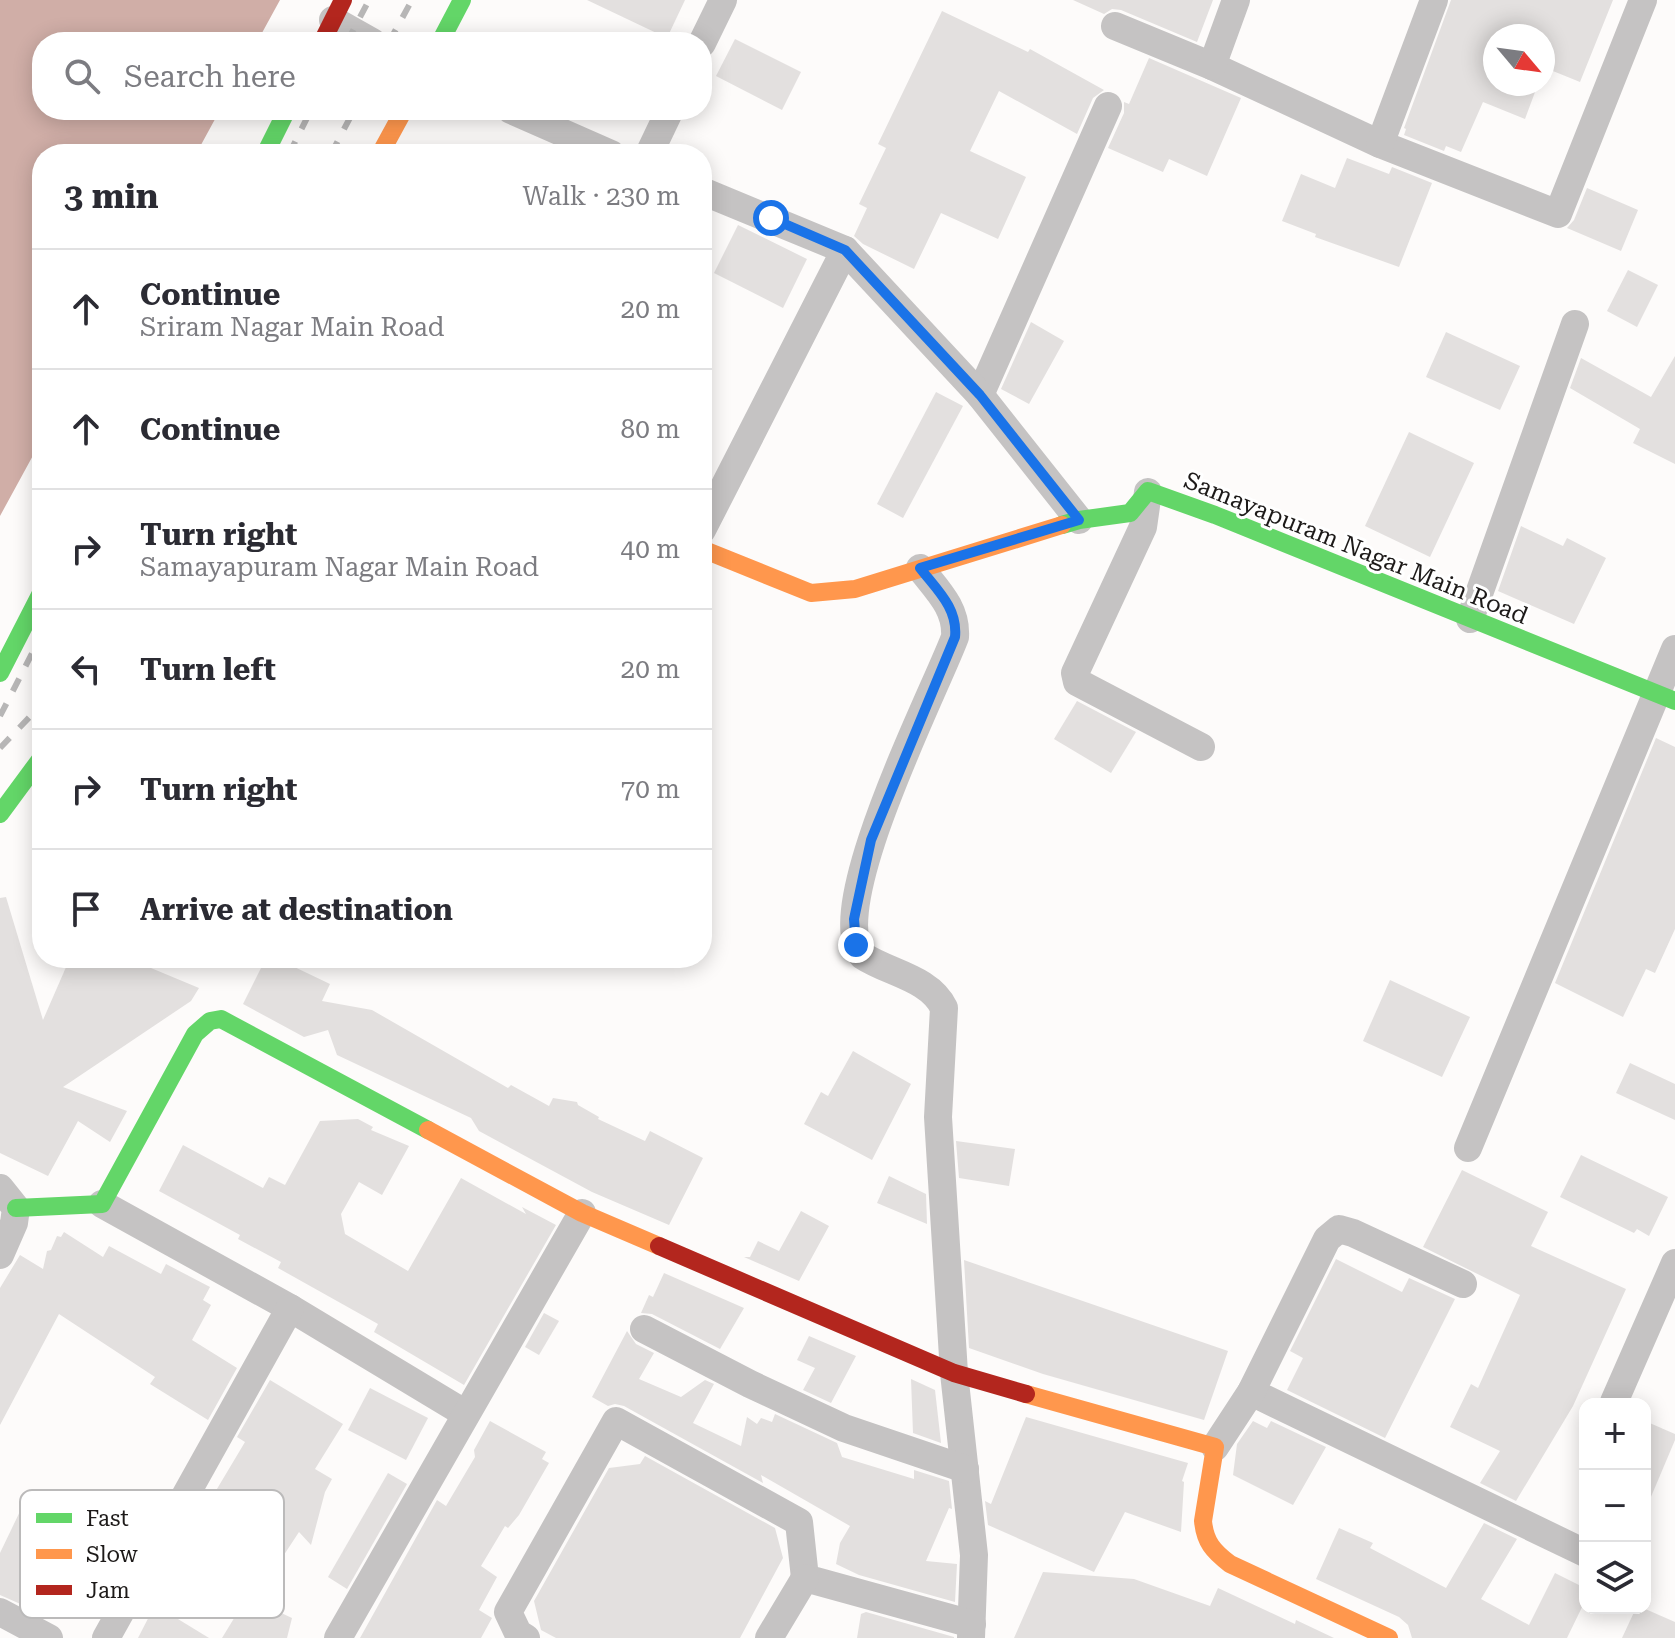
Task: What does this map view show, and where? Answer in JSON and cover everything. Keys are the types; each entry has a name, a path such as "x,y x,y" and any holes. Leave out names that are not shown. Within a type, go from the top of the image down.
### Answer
{"street":[{"path":"445,32 462,0"},
{"path":"707,32 723,0"},
{"path":"1212,66 1236,0"},
{"path":"1380,144 1434,0"},
{"path":"1115,26 1212,66 1380,144 1558,214 1643,0"},
{"path":"333,21 353,32"},
{"path":"980,395 1108,106"},
{"path":"270,144 282,120"},
{"path":"385,144 399,120"},
{"path":"534,120 588,144"},
{"path":"654,144 665,120"},
{"path":"712,195 845,250 980,395 1079,520"},
{"path":"712,510 845,250"},
{"path":"1470,619 1575,324"},
{"path":"1148,491 1143,527 1075,673 1077,682 1201,747"},
{"name":"Samayapuram Nagar Main Road","path":"712,553 811,593 855,589 1079,520 1130,513 1148,491 1215,515 1666,697"},
{"path":"805,1578 971,1631 974,1555 954,1373 938,1117 944,1008 939,997 929,989 863,956 856,945 854,919 871,840 955,637 953,611 920,568"},
{"path":"0,673 32,611"},
{"path":"1468,1148 1666,697 1675,649"},
{"path":"0,814 32,771"},
{"path":"102,1204 195,1034 210,1021 221,1019 582,1213 954,1373 1215,1447"},
{"path":"0,1255 14,1223 8,1198 102,1204 290,1308 466,1414"},
{"path":"338,1638 582,1213"},
{"path":"1389,1638 1230,1564 1213,1551 1206,1540 1202,1522 1215,1447 1251,1392 1327,1239 1339,1229 1463,1284"},
{"path":"1616,1398 1675,1263"},
{"path":"189,1490 290,1308"},
{"path":"644,1329 844,1428 965,1469"},
{"path":"1251,1392 1579,1550"},
{"path":"526,1638 518,1633 508,1612 616,1421 799,1522 805,1578 769,1638"},
{"path":"0,1612 49,1638"},
{"path":"106,1638 117,1618"}],"shaded area":[{"path":"0,0 280,0 262,32 32,32 32,120 215,120 201,144 32,144 32,457 0,516"}],"building":[{"path":"587,0 685,0 670,32 654,32"},
{"path":"1073,0 1213,0 1197,42 1121,10 1112,9 1104,14"},
{"path":"1451,0 1613,0 1580,82 1555,72 1555,24 1483,24 1483,96 1534,96 1525,119 1483,102 1461,152 1446,146 1444,151 1404,135"},
{"path":"942,11 1028,52 1030,49 1104,90 1093,98 1077,134 999,91 970,151 1026,177 998,239 941,213 914,269 863,244 854,236 867,208 859,204 886,148 878,144"},
{"path":"735,39 801,72 782,110 716,76"},
{"path":"1149,58 1241,98 1207,176 1169,159 1163,172 1108,148 1124,113 1124,102 1129,104"},
{"path":"1347,158 1389,174 1392,167 1432,183 1399,267 1315,237 1316,234 1282,221 1301,174 1335,188"},
{"path":"1587,188 1638,210 1621,251 1567,228 1574,220"},
{"path":"738,225 807,259 783,308 714,273"},
{"path":"1628,270 1658,285 1637,327 1607,311"},
{"path":"1031,322 1064,341 1029,404 1001,389"},
{"path":"1446,332 1520,366 1500,410 1426,377"},
{"path":"1675,356 1675,464 1633,443 1640,429 1570,388 1581,358 1651,397"},
{"path":"936,392 963,406 903,518 877,504"},
{"path":"1409,432 1474,463 1430,557 1365,526"},
{"path":"1521,526 1563,546 1567,538 1606,558 1574,624 1498,591"},
{"path":"1077,701 1136,732 1111,773 1054,739"},
{"path":"1656,738 1675,747 1675,929 1655,973 1646,969 1623,1017 1555,983"},
{"path":"6,897 43,1020 66,968 151,968 199,988 191,1001 63,1087 127,1111 110,1142 78,1121 48,1176 0,1153 0,898"},
{"path":"261,968 297,968 330,984 322,1001 372,1010 508,1088 511,1085 549,1106 553,1098 577,1102 598,1119 645,1141 650,1131 703,1158 669,1225 592,1192 479,1131 471,1118 337,1055 328,1030 304,1037 243,1004"},
{"path":"1390,980 1470,1017 1442,1077 1363,1041"},
{"path":"853,1051 911,1084 872,1160 804,1124 821,1092 828,1096"},
{"path":"1630,1063 1675,1084 1675,1120 1616,1093"},
{"path":"358,1119 373,1127 371,1130 409,1146 382,1195 359,1182 341,1214 345,1234 408,1271 461,1178 526,1214 522,1207 556,1225 464,1385 374,1332 378,1324 278,1268 281,1262 238,1239 240,1235 159,1191 183,1145 263,1188 269,1177 285,1185 320,1121"},
{"path":"956,1141 1015,1149 1009,1186 959,1178"},
{"path":"1581,1155 1668,1197 1649,1236 1637,1229 1634,1233 1560,1197"},
{"path":"1462,1170 1548,1212 1531,1246 1626,1289 1573,1406 1516,1501 1480,1483 1500,1451 1450,1427 1471,1384 1478,1388 1520,1295 1423,1247"},
{"path":"889,1176 926,1194 927,1224 877,1203"},
{"path":"801,1211 829,1226 799,1281 744,1257 750,1257 758,1241 779,1251"},
{"path":"64,1232 103,1257 109,1246 161,1274 166,1264 210,1287 203,1300 211,1305 192,1340 237,1368 208,1420 150,1384 155,1377 59,1314 0,1425 0,1288 20,1255 43,1269 47,1251 51,1250 57,1236 61,1237"},
{"path":"1336,1259 1402,1292 1409,1278 1455,1299 1385,1438 1287,1390 1303,1358 1290,1351"},
{"path":"964,1260 1228,1351 1204,1420 1043,1374 969,1348"},
{"path":"664,1273 744,1308 720,1349 652,1314 641,1313 649,1295 653,1297"},
{"path":"544,1313 559,1321 539,1355 525,1347"},
{"path":"627,1331 636,1344 654,1353 639,1379 681,1397 705,1380 714,1384 693,1423 741,1446 747,1417 757,1424 761,1418 772,1422 775,1414 837,1443 842,1457 914,1479 914,1470 949,1481 952,1509 949,1508 926,1561 957,1564 955,1602 859,1575 836,1564 840,1543 850,1526 761,1475 763,1483 624,1406 608,1406 592,1397"},
{"path":"809,1336 856,1356 831,1403 803,1390 815,1368 797,1360"},
{"path":"911,1379 935,1390 941,1443 913,1433"},
{"path":"270,1380 343,1424 315,1469 332,1479 325,1492 311,1545 299,1532 284,1555 284,1490 216,1490 245,1442 237,1437"},
{"path":"370,1388 428,1418 406,1460 348,1430"},
{"path":"1026,1417 1188,1463 1182,1481 1181,1532 1125,1512 1094,1572 988,1525 985,1501 991,1504"},
{"path":"490,1421 546,1452 542,1459 549,1463 519,1515 508,1528 505,1526 481,1566 497,1577 479,1610 492,1618 481,1638 360,1638 437,1500 446,1506 475,1457 474,1450"},
{"path":"1253,1421 1267,1428 1271,1421 1326,1447 1293,1505 1233,1475 1237,1444"},
{"path":"1651,1424 1675,1434 1651,1497"},
{"path":"645,1456 775,1528 783,1558 740,1638 556,1638 541,1630 534,1601 609,1468 640,1464"},
{"path":"388,1473 407,1484 347,1589 328,1577"},
{"path":"20,1511 20,1604 0,1595 0,1553"},
{"path":"1484,1523 1517,1539 1481,1599 1529,1625 1555,1573 1579,1585 1579,1613 1567,1638 1412,1638 1408,1625 1399,1617 1316,1579 1339,1528 1373,1543 1370,1548 1446,1588"},
{"path":"1043,1572 1134,1579 1210,1606 1218,1588 1295,1624 1296,1620 1334,1638 1014,1638"},
{"path":"866,1612 954,1638 857,1638 861,1614"},
{"path":"1651,1612 1675,1622 1675,1638 1622,1638 1633,1614 1651,1614"},
{"path":"284,1614 292,1618 287,1638 222,1638 234,1618 284,1618"},
{"path":"148,1618 176,1618 209,1638 138,1638"}],"railway":[{"path":"352,32 369,0"},
{"path":"394,32 412,0"},
{"path":"294,144 306,120"},
{"path":"336,144 349,120"},
{"path":"0,716 32,654"},
{"path":"0,748 32,714"}],"traffic: fast":[{"path":"445,32 462,0"},
{"path":"270,144 282,120"},
{"path":"1062,525 1130,513 1148,491 1215,515 1675,701"},
{"path":"0,673 32,611"},
{"path":"0,814 32,771"},
{"path":"16,1208 102,1204 195,1034 210,1021 221,1019 428,1130"}],"traffic: slow":[{"path":"385,144 399,120"},
{"path":"712,553 811,593 855,589 1062,525"},
{"path":"428,1130 582,1213 659,1246"},
{"path":"1026,1394 1215,1447 1203,1521 1208,1540 1215,1550 1230,1564 1389,1638"}],"traffic: jam":[{"path":"327,32 343,0"},
{"path":"659,1246 954,1373 1026,1394"}],"route":[{"path":"771,218 845,250 980,395 1079,520 920,568 953,611 955,637 871,840 854,919 856,945"}]}
